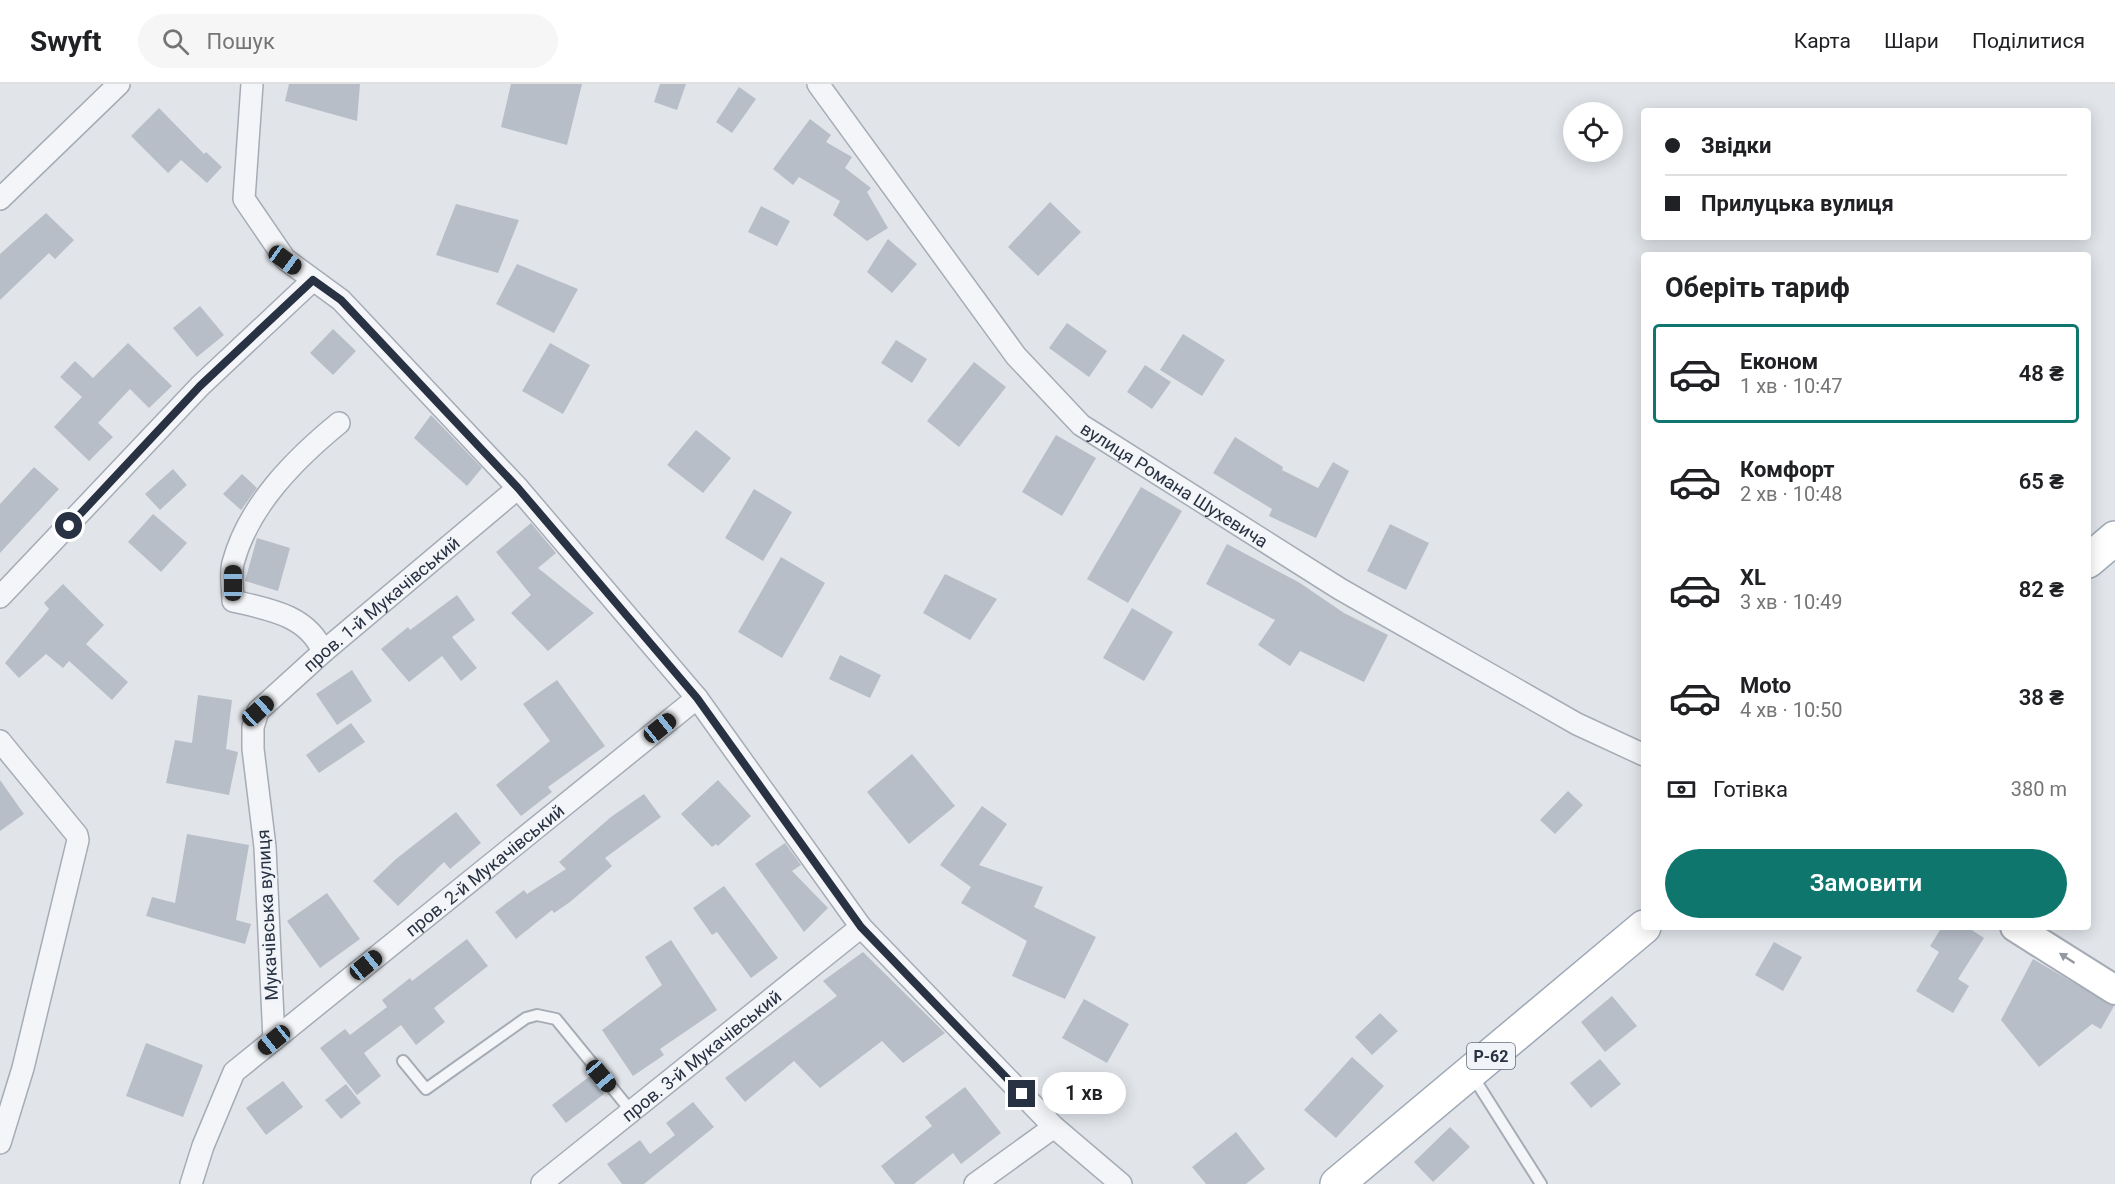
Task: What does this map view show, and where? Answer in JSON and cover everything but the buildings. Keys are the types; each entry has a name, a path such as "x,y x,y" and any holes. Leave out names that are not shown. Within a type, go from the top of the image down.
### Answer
{"main road":[{"path":"2091,558 2115,538"},
{"name":"Р-62","path":"1337,1184 1641,930"}],"street":[{"path":"0,199 119,84"},
{"path":"252,84 244,199 285,260 341,300 518,488 697,698 861,927 1054,1127 1121,1184"},
{"name":"вулиця Романа Шухевича","path":"818,84 1016,356 1081,425 1340,589 1577,724 1641,753"},
{"path":"0,597 200,386 313,280"},
{"path":"322,652 317,637 285,614 233,601 233,564 265,497 304,451 339,423"},
{"name":"пров. 1-й Мукачівський","path":"253,727 258,711 322,652 518,488"},
{"name":"пров. 2-й Мукачівський","path":"274,1040 697,698"},
{"name":"Мукачівська вулиця","path":"253,727 253,749 265,847 274,1040"},
{"path":"0,741 77,835 78,840 26,1057 0,1143"},
{"name":"пров. 3-й Мукачівський","path":"542,1183 861,927"},
{"path":"2020,930 2115,990"},
{"path":"191,1184 202,1146 234,1072 274,1040"},
{"path":"975,1184 1054,1127"}],"lane":[{"path":"403,1061 426,1089 526,1018 548,1016 556,1019 631,1111"},
{"path":"1470,1072 1528,1159 1541,1184"}],"route":[{"path":"69,526 200,386 313,280 341,300 518,488 697,698 861,927 1022,1094"}]}
